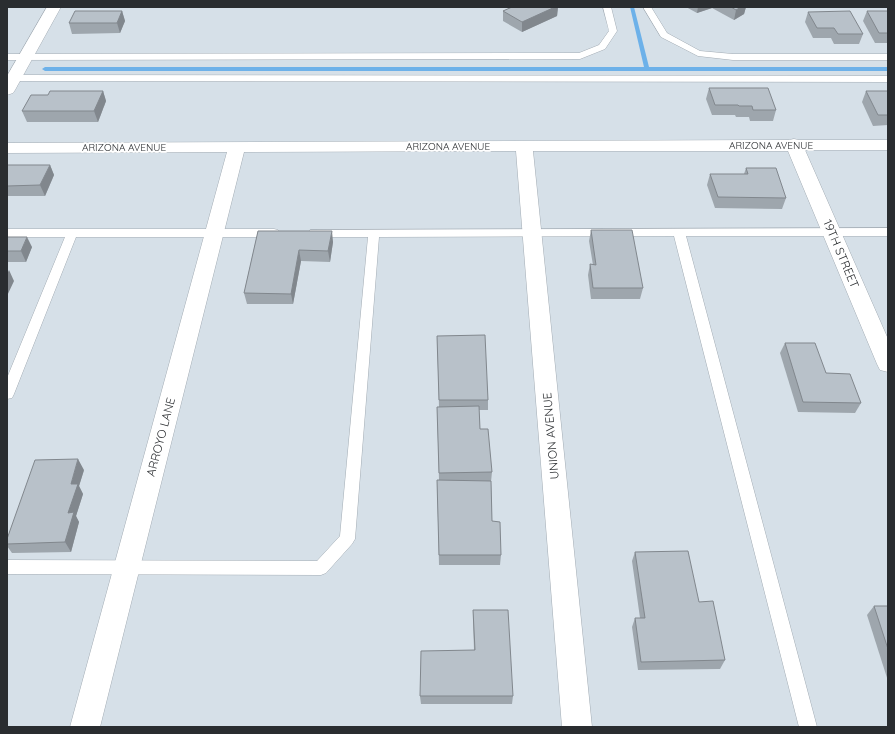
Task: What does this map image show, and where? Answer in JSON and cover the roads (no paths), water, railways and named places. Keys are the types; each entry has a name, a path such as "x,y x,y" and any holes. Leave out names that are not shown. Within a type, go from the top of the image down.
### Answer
{"street":[{"path":"9,82 26,57 54,7"},
{"name":"ARIZONA AVENUE","path":"7,148 794,144 888,145"},
{"name":"19TH STREET","path":"794,144 888,364"},
{"name":"UNION AVENUE","path":"524,146 577,727"},
{"name":"ARROYO LANE","path":"85,727 237,147"}],"lane":[{"path":"7,57 580,56 602,46 613,31 608,7"},
{"path":"647,7 664,35 698,53 733,57 888,57"},
{"path":"9,82 888,79"},
{"path":"679,232 808,727"},
{"path":"306,233 888,232"},
{"path":"7,233 283,233"},
{"path":"7,394 72,233"},
{"path":"7,567 127,566 321,568 347,540 374,233"}],"waterway":[{"path":"632,7 647,68"},
{"path":"45,69 888,69"}]}
